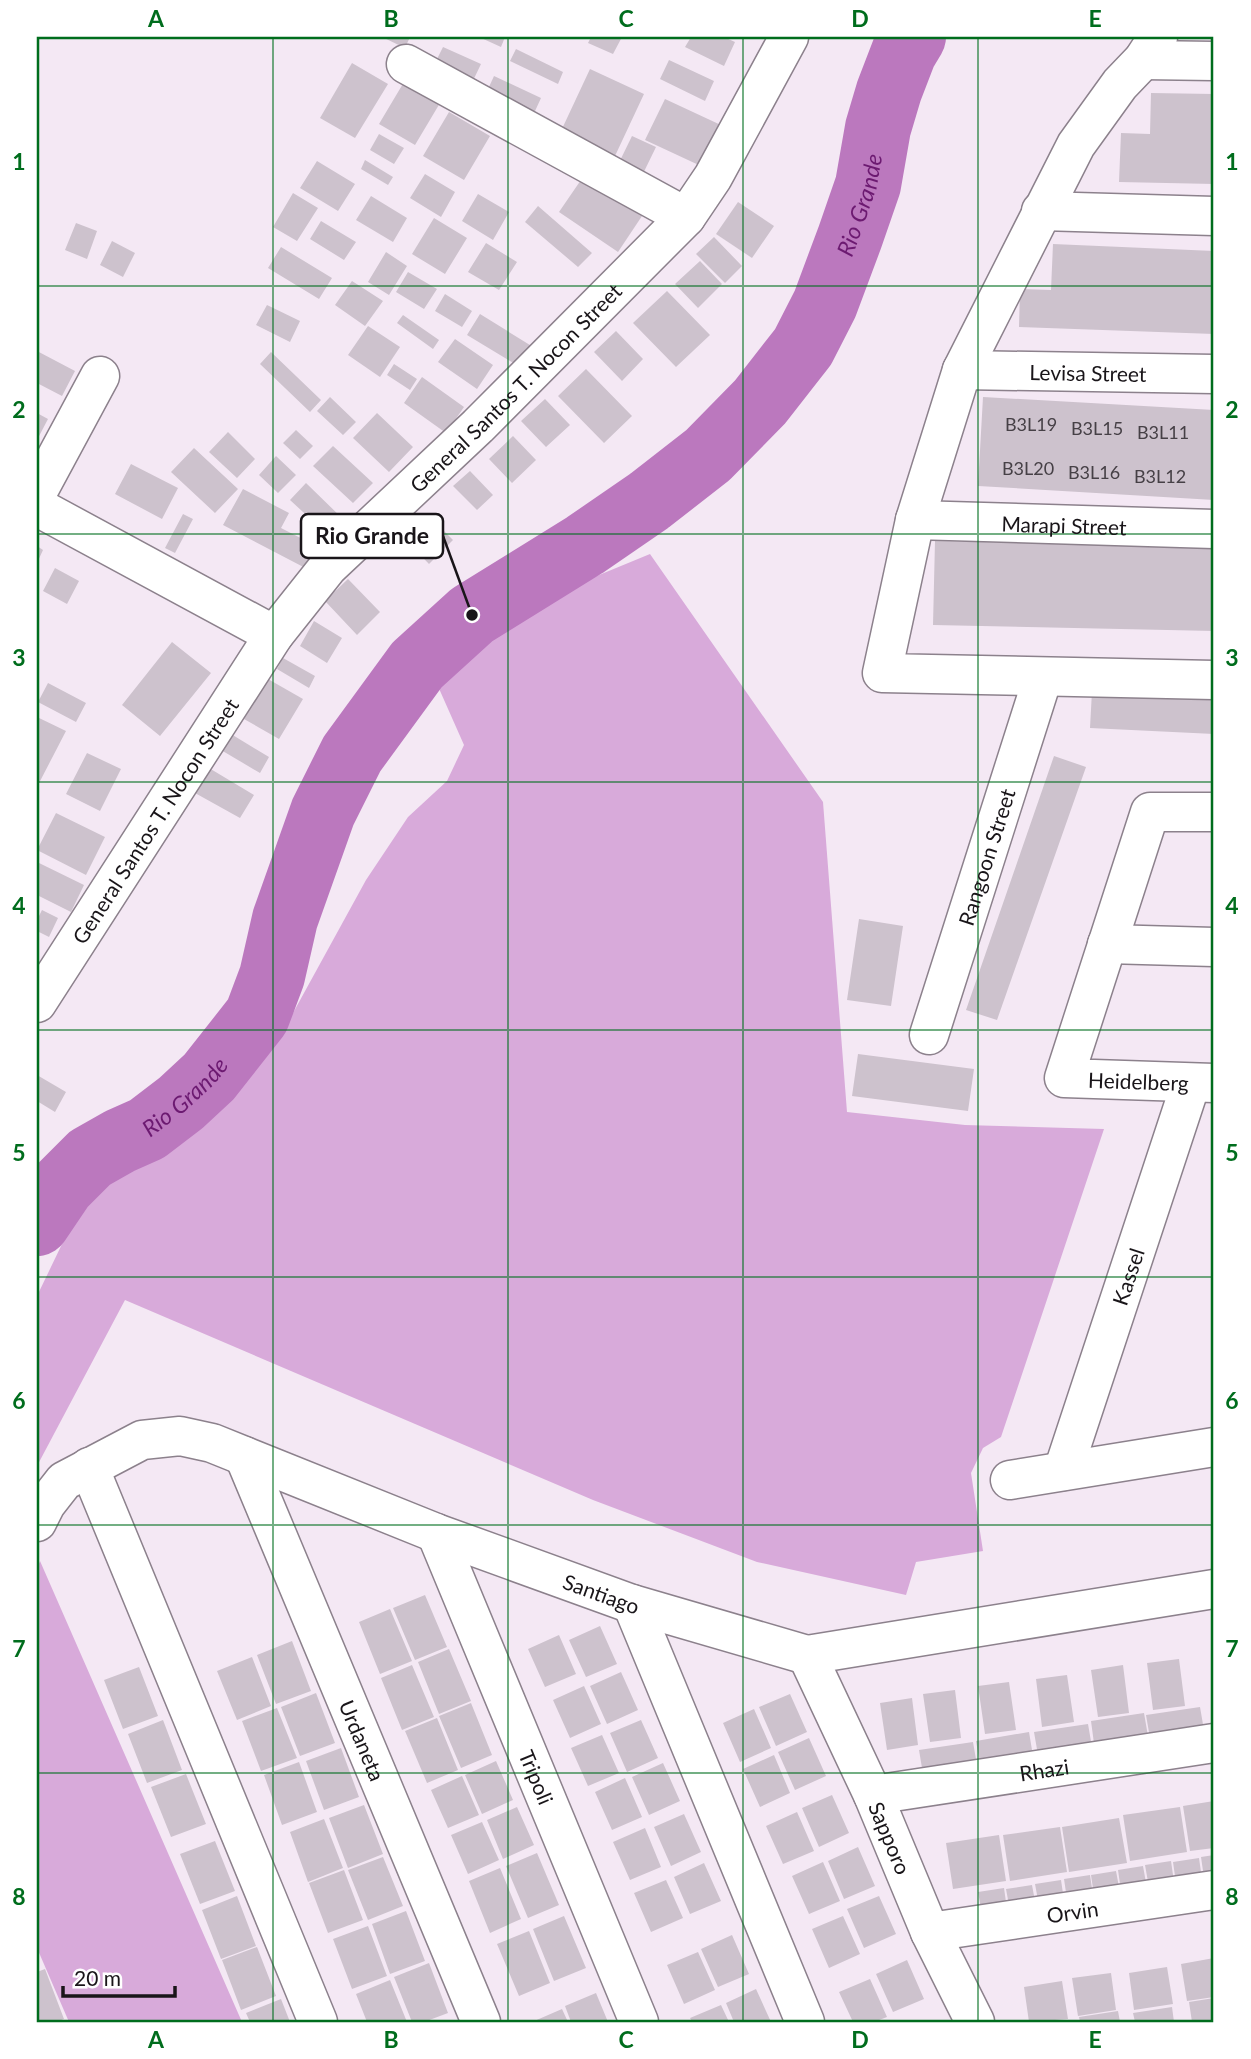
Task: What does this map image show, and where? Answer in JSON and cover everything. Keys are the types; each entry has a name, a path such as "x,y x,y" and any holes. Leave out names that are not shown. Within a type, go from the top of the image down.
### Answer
{"street":[{"name":"General Santos T. Nocon Street","path":"37,1003 274,635 328,567 478,426 686,217 713,177 789,37"},
{"path":"1214,61 1151,48 1120,84 1076,145 962,370 915,520 882,673 1214,680"},
{"path":"406,64 686,217"},
{"path":"1041,211 1214,216"},
{"name":"Levisa Street","path":"962,370 1214,374"},
{"path":"37,493 100,376"},
{"path":"37,500 43,510 274,635"},
{"name":"Marapi Street","path":"915,520 1214,529"},
{"name":"Rangoon Street","path":"929,1035 1043,677"},
{"path":"1214,813 1150,812 1107,944 1214,947"},
{"name":"Heidelberg","path":"1107,944 1064,1078 1203,1083"},
{"name":"Kassel","path":"1063,1471 1203,1083"},
{"name":"Santiago","path":"37,1522 64,1481 142,1440 180,1436 212,1443 436,1533 632,1604 807,1655 1214,1589"},
{"path":"1010,1480 1213,1444"},
{"name":"Urdaneta","path":"244,1457 481,2022"},
{"path":"89,1467 318,2022"},
{"name":"Tripoli","path":"436,1533 639,2022"},
{"path":"632,1604 806,2022"},
{"name":"Sapporo","path":"807,1655 873,1795 930,1932 975,2022"},
{"name":"Rhazi","path":"873,1795 1214,1743"},
{"name":"Orvin","path":"930,1932 1214,1890"}],"shaded area":[{"path":"650,554 823,802 847,1112 965,1125 1104,1129 1001,1437 983,1448 971,1473 983,1551 916,1562 906,1595 757,1562 593,1500 125,1300 37,1466 37,1296 89,1188 114,1166 168,1138 209,1102 249,1051 293,1013 366,880 408,817 447,781 464,745 433,675 446,657 536,601"},
{"path":"40,1561 242,2022 69,2022 37,1948 37,1569"}],"building":[{"path":"382,37 410,37 405,48"},
{"path":"479,37 505,37 501,47"},
{"path":"591,37 622,37 613,54 588,43"},
{"path":"691,37 724,37 735,42 724,66 685,47"},
{"path":"443,47 481,64 469,89 431,71"},
{"path":"516,49 563,72 558,84 510,61"},
{"path":"669,60 714,81 705,101 660,79"},
{"path":"352,63 388,84 355,138 320,118"},
{"path":"590,69 644,94 615,156 561,131"},
{"path":"494,76 541,98 530,122 483,100"},
{"path":"404,82 440,103 415,145 379,124"},
{"path":"1151,93 1214,94 1214,184 1119,182 1121,133 1150,134"},
{"path":"665,99 723,126 703,167 645,140"},
{"path":"449,112 490,136 464,180 423,156"},
{"path":"379,134 404,148 394,164 370,150"},
{"path":"632,136 656,147 637,186 613,175"},
{"path":"365,160 393,177 388,185 361,169"},
{"path":"317,161 355,184 338,211 300,188"},
{"path":"425,174 455,192 441,217 410,198"},
{"path":"583,177 642,216 618,252 559,212"},
{"path":"293,193 318,208 297,241 273,227"},
{"path":"478,194 509,212 493,240 462,221"},
{"path":"371,196 407,218 393,242 356,220"},
{"path":"738,202 774,226 752,258 716,234"},
{"path":"538,206 592,253 578,267 525,222"},
{"path":"434,218 467,238 445,274 412,254"},
{"path":"321,221 356,242 344,260 310,239"},
{"path":"76,223 97,231 87,259 65,250"},
{"path":"714,237 742,266 725,283 696,254"},
{"path":"112,241 135,253 123,277 100,265"},
{"path":"486,243 517,262 499,290 468,272"},
{"path":"1053,244 1214,251 1214,334 1019,327 1020,289 1051,290"},
{"path":"281,247 332,278 319,299 268,268"},
{"path":"386,252 407,266 389,295 368,282"},
{"path":"700,261 722,284 698,308 675,284"},
{"path":"408,272 437,289 424,309 396,292"},
{"path":"352,281 383,301 365,326 335,305"},
{"path":"667,291 710,335 676,367 633,323"},
{"path":"445,294 472,311 462,327 435,311"},
{"path":"267,305 300,321 290,342 256,325"},
{"path":"480,314 538,350 525,370 467,335"},
{"path":"403,315 439,340 433,349 397,323"},
{"path":"368,326 400,347 380,377 348,355"},
{"path":"616,331 643,359 622,381 594,352"},
{"path":"455,339 493,365 477,389 438,362"},
{"path":"37,351 75,371 62,396 37,383"},
{"path":"271,352 321,400 310,412 260,364"},
{"path":"394,364 417,379 410,390 387,375"},
{"path":"586,369 632,416 604,443 558,396"},
{"path":"422,377 464,407 446,433 404,403"},
{"path":"330,397 356,422 343,435 317,411"},
{"path":"983,397 1214,410 1214,500 978,486"},
{"path":"545,399 570,425 546,447 521,421"},
{"path":"37,413 48,419 37,440"},
{"path":"377,413 413,447 389,472 353,438"},
{"path":"296,430 313,446 300,459 283,443"},
{"path":"228,432 255,459 237,478 209,452"},
{"path":"513,436 536,460 512,483 489,459"},
{"path":"333,446 373,483 353,503 313,466"},
{"path":"194,448 238,489 215,513 171,472"},
{"path":"276,456 296,475 278,493 259,475"},
{"path":"131,464 178,488 162,519 115,494"},
{"path":"470,471 493,495 477,510 453,486"},
{"path":"306,483 344,520 329,536 290,500"},
{"path":"243,489 289,513 281,528 324,550 313,572 223,525"},
{"path":"426,513 453,540 429,564 402,536"},
{"path":"183,514 193,519 175,553 165,548"},
{"path":"935,541 1214,547 1214,631 933,625"},
{"path":"37,546 43,550 37,563"},
{"path":"55,568 79,581 67,604 43,591"},
{"path":"348,579 380,612 357,635 325,601"},
{"path":"314,621 342,638 327,663 300,646"},
{"path":"172,642 211,673 160,736 122,705"},
{"path":"283,658 315,676 309,688 277,669"},
{"path":"268,679 303,699 279,739 244,719"},
{"path":"48,683 86,703 76,722 38,702"},
{"path":"1092,691 1214,696 1214,734 1090,728"},
{"path":"37,717 66,731 37,787"},
{"path":"231,734 269,757 260,773 221,750"},
{"path":"87,753 121,769 100,811 66,794"},
{"path":"1054,756 1086,767 997,1020 966,1010"},
{"path":"209,768 254,795 240,818 195,793"},
{"path":"56,813 105,837 86,875 37,850"},
{"path":"37,862 84,885 71,912 37,895"},
{"path":"42,910 58,918 49,937 37,931 37,920"},
{"path":"859,919 903,926 891,1006 847,1000"},
{"path":"858,1054 974,1069 968,1111 852,1096"},
{"path":"37,1075 66,1092 55,1112 37,1101"},
{"path":"425,1595 447,1647 415,1660 393,1608"},
{"path":"390,1609 412,1661 380,1674 359,1622"},
{"path":"600,1626 617,1664 586,1677 569,1640"},
{"path":"559,1635 576,1674 545,1687 528,1649"},
{"path":"292,1641 311,1691 276,1704 257,1655"},
{"path":"449,1649 471,1701 439,1714 418,1662"},
{"path":"252,1657 271,1706 237,1720 217,1671"},
{"path":"1179,1659 1185,1706 1153,1710 1147,1663"},
{"path":"412,1665 434,1717 402,1730 381,1678"},
{"path":"1123,1665 1129,1713 1098,1717 1091,1670"},
{"path":"139,1667 158,1716 123,1729 104,1680"},
{"path":"621,1672 638,1710 607,1724 590,1686"},
{"path":"1067,1675 1074,1722 1042,1727 1036,1679"},
{"path":"1009,1682 1016,1730 985,1734 978,1686"},
{"path":"584,1686 601,1724 570,1738 553,1700"},
{"path":"955,1690 961,1738 930,1742 923,1694"},
{"path":"316,1693 335,1743 300,1756 281,1707"},
{"path":"790,1694 807,1732 776,1746 759,1707"},
{"path":"912,1698 918,1745 887,1750 880,1703"},
{"path":"471,1703 492,1755 461,1768 439,1716"},
{"path":"1200,1707 1205,1736 1151,1744 1146,1715"},
{"path":"277,1708 297,1758 261,1771 242,1721"},
{"path":"754,1709 771,1748 740,1762 723,1723"},
{"path":"1144,1713 1149,1742 1095,1751 1091,1721"},
{"path":"437,1718 458,1770 427,1783 405,1731"},
{"path":"163,1720 182,1770 147,1783 128,1734"},
{"path":"641,1720 658,1758 627,1772 610,1733"},
{"path":"1088,1724 1093,1753 1039,1761 1034,1732"},
{"path":"1029,1732 1034,1762 981,1770 976,1741"},
{"path":"602,1735 619,1773 588,1786 571,1748"},
{"path":"809,1738 826,1776 795,1790 778,1752"},
{"path":"973,1742 978,1771 924,1780 919,1750"},
{"path":"341,1748 359,1797 324,1810 306,1761"},
{"path":"774,1755 790,1793 760,1807 743,1769"},
{"path":"496,1761 513,1800 482,1814 465,1775"},
{"path":"299,1762 317,1812 282,1825 264,1775"},
{"path":"663,1763 680,1801 649,1815 632,1777"},
{"path":"186,1774 206,1824 171,1837 151,1787"},
{"path":"462,1776 479,1815 448,1828 431,1790"},
{"path":"625,1778 642,1817 612,1830 595,1792"},
{"path":"832,1795 849,1833 819,1847 802,1808"},
{"path":"1214,1801 1214,1848 1190,1851 1183,1806"},
{"path":"364,1805 383,1854 348,1868 329,1818"},
{"path":"517,1807 534,1845 503,1859 487,1820"},
{"path":"1180,1807 1187,1852 1130,1861 1123,1815"},
{"path":"797,1812 814,1851 783,1864 766,1826"},
{"path":"684,1814 701,1852 671,1866 654,1827"},
{"path":"1119,1818 1127,1863 1069,1872 1062,1827"},
{"path":"324,1819 343,1868 308,1882 290,1832"},
{"path":"482,1822 499,1860 468,1874 451,1835"},
{"path":"1060,1827 1067,1872 1010,1881 1003,1835"},
{"path":"645,1828 661,1867 630,1880 613,1842"},
{"path":"999,1835 1006,1881 953,1889 946,1843"},
{"path":"215,1841 235,1891 200,1904 180,1854"},
{"path":"858,1847 875,1886 844,1899 828,1861"},
{"path":"537,1853 559,1905 528,1918 506,1866"},
{"path":"1214,1855 1214,1884 1205,1885 1201,1857"},
{"path":"383,1857 403,1906 368,1920 348,1870"},
{"path":"1199,1858 1203,1886 1177,1890 1173,1862"},
{"path":"1171,1861 1175,1889 1150,1893 1145,1865"},
{"path":"823,1862 840,1901 809,1914 792,1876"},
{"path":"704,1863 721,1901 690,1914 674,1877"},
{"path":"1143,1866 1148,1894 1122,1898 1118,1870"},
{"path":"500,1868 521,1919 490,1933 469,1881"},
{"path":"344,1870 363,1920 328,1933 309,1883"},
{"path":"1116,1871 1121,1898 1095,1902 1091,1875"},
{"path":"1090,1875 1094,1902 1068,1906 1064,1879"},
{"path":"666,1880 683,1918 651,1932 634,1893"},
{"path":"1061,1880 1065,1907 1040,1911 1035,1884"},
{"path":"1032,1885 1037,1912 1011,1916 1006,1889"},
{"path":"1004,1888 1008,1916 983,1920 978,1892"},
{"path":"237,1896 256,1946 221,1959 202,1910"},
{"path":"879,1896 896,1934 864,1948 847,1909"},
{"path":"406,1911 425,1961 390,1974 372,1924"},
{"path":"564,1916 586,1968 554,1981 533,1929"},
{"path":"843,1916 860,1954 829,1968 812,1929"},
{"path":"368,1926 387,1976 352,1989 333,1939"},
{"path":"529,1931 550,1983 519,1996 497,1944"},
{"path":"732,1935 749,1974 718,1987 701,1949"},
{"path":"257,1947 276,1996 241,2010 222,1960"},
{"path":"698,1952 715,1990 684,2004 667,1965"},
{"path":"1214,1958 1214,1997 1187,2001 1181,1964"},
{"path":"907,1960 924,1999 893,2012 876,1974"},
{"path":"429,1963 448,2013 424,2022 412,2022 394,1977"},
{"path":"1167,1967 1173,2004 1134,2010 1129,1973"},
{"path":"45,1969 64,2019 56,2022 37,2022 37,1972"},
{"path":"1111,1973 1116,2010 1078,2016 1072,1978"},
{"path":"870,1979 887,2017 874,2022 853,2022 839,1992"},
{"path":"390,1980 407,2022 367,2022 356,1994"},
{"path":"1062,1981 1068,2019 1029,2022 1024,1987"},
{"path":"756,1989 771,2022 734,2022 726,2003"},
{"path":"596,1993 608,2022 571,2022 565,2006"},
{"path":"1214,1998 1214,2022 1192,2022 1189,2002"},
{"path":"281,1999 290,2022 250,2022 246,2013"},
{"path":"721,2005 729,2022 692,2022 690,2018"},
{"path":"1172,2007 1174,2022 1135,2022 1133,2013"},
{"path":"562,2009 568,2022 532,2022"},
{"path":"1118,2011 1120,2022 1080,2022 1079,2017"}],"waterway":[{"name":"Rio Grande","path":"37,1223 62,1186 90,1158 147,1129 209,1077 257,1016 272,976 285,919 323,812 352,754 417,665 472,615 585,545 649,501 708,455 760,402 803,347 825,304 850,237 868,185 878,128 889,91 904,52 913,37"}],"place":[{"name":"Rio Grande","path":"472,615"}]}
